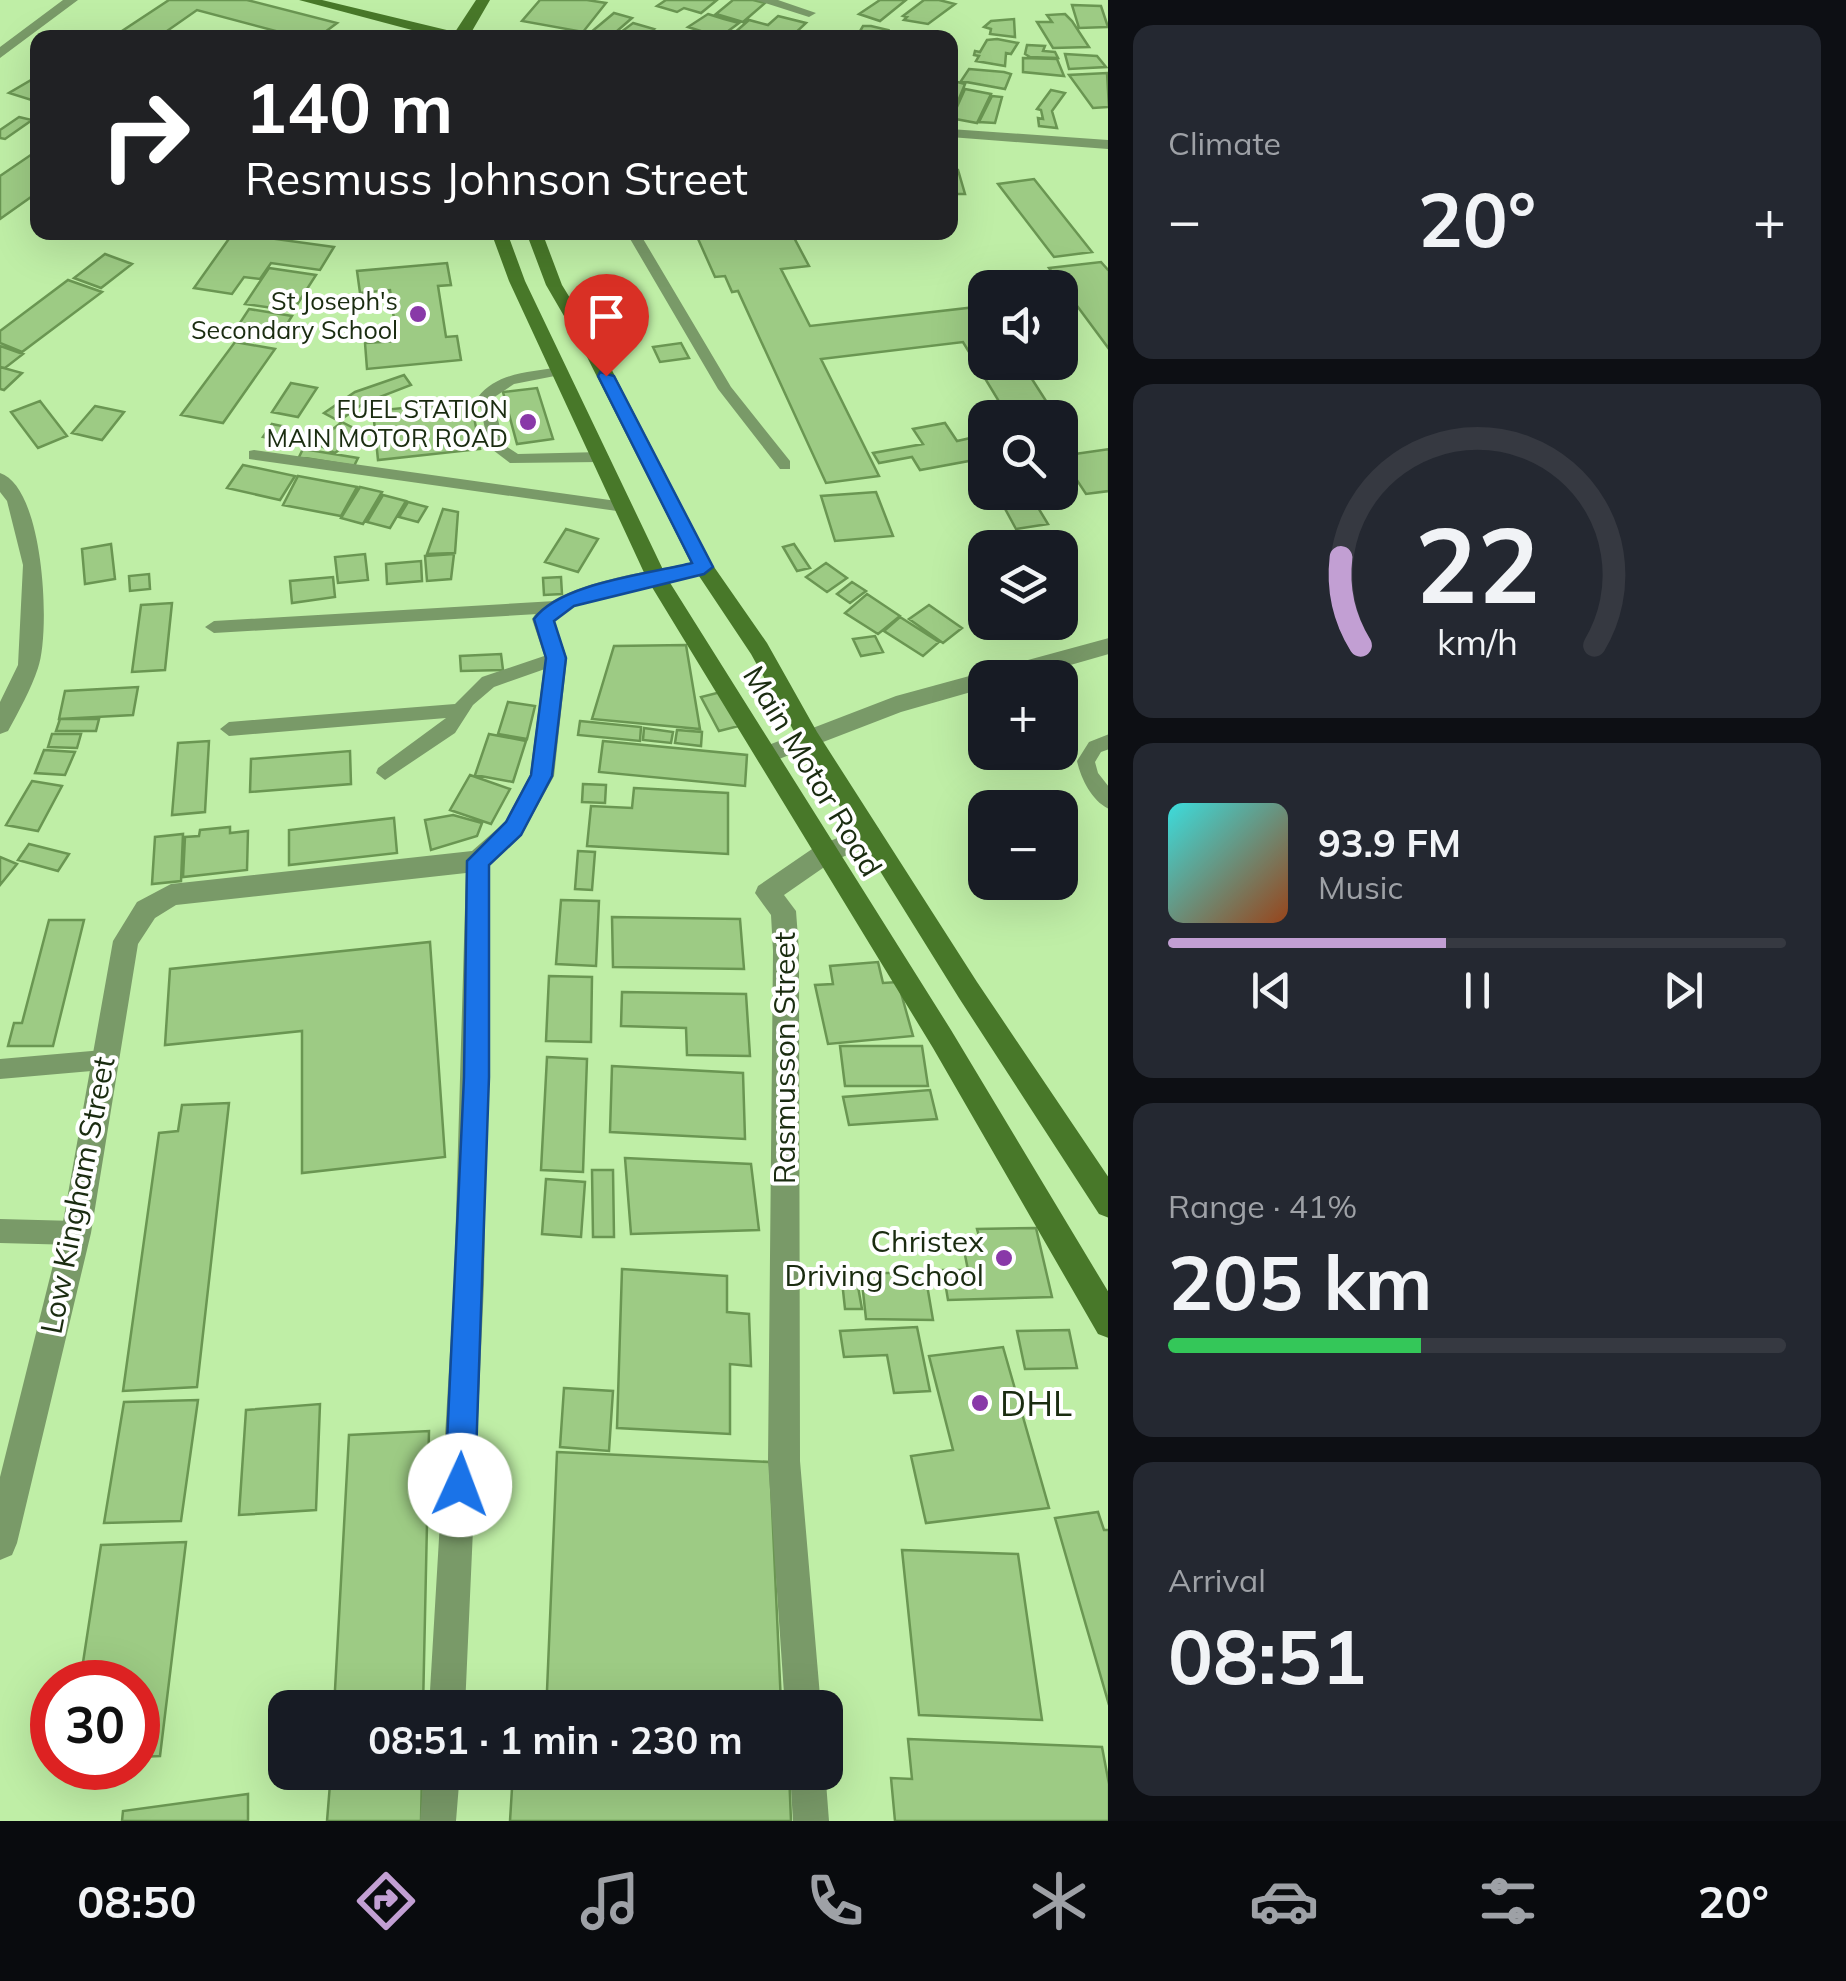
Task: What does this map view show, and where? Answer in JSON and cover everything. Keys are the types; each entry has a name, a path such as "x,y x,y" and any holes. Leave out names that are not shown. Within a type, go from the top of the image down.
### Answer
{"main road":[{"path":"306,0 431,30"},
{"path":"464,30 483,0"},
{"name":"Main Motor Road","path":"502,240 517,281 657,578 824,854 942,1039 1108,1323"},
{"name":"Main Motor Road","path":"537,240 554,285 591,347 704,567 759,649 870,835 1108,1204"}],"street":[{"path":"32,30 71,0"},
{"path":"763,0 810,13"},
{"path":"0,54 30,31"},
{"path":"958,133 1108,145"},
{"path":"0,479 16,499 33,564 29,665 0,725"},
{"path":"447,1690 457,1559 477,1077 478,861 513,829 542,776 556,658 544,619 555,607 704,567"},
{"path":"1058,660 1108,646"},
{"path":"766,754 896,704 968,685"},
{"name":"Rasmusson Street","path":"802,1690 784,1461 786,951 783,911 767,892 824,854 870,835"},
{"name":"Low Kingham Street","path":"0,1543 76,1233 126,941 146,910 171,895 478,861"},
{"path":"438,1821 441,1790"},
{"path":"809,1790 811,1821"}],"lane":[{"path":"637,240 725,389 785,466"},
{"path":"560,371 497,384 488,391 485,396 497,447 515,458 600,456"},
{"path":"254,454 624,506"},
{"path":"214,626 555,607"},
{"path":"386,774 448,728 488,682 556,658"},
{"path":"228,729 460,710"},
{"path":"1108,741 1094,747 1086,761 1090,775 1108,802"},
{"path":"0,1068 103,1060"},
{"path":"0,1231 76,1233"}],"building":[{"path":"169,0 247,0 337,23 328,30 272,30 197,10 168,30 124,30"},
{"path":"540,0 606,3 585,30 522,21"},
{"path":"666,0 717,0 701,13 657,6"},
{"path":"733,0 765,3 743,22 716,14"},
{"path":"880,0 906,0 880,21 859,14"},
{"path":"924,0 955,4 928,24 904,20 907,17 903,16"},
{"path":"1072,5 1101,6 1108,27 1079,28"},
{"path":"614,13 632,18 618,30 594,30"},
{"path":"708,14 739,23 730,30 688,27"},
{"path":"1065,14 1089,47 1053,48 1037,22 1052,22 1047,15"},
{"path":"778,16 806,23 799,30 738,30 749,20 768,25"},
{"path":"1014,19 1015,37 990,34 991,29 984,27 991,21"},
{"path":"633,23 654,29 653,30 624,30"},
{"path":"871,26 888,30 861,30"},
{"path":"987,40 1018,43 1011,54 1006,53 1005,66 976,61 979,56 974,55 975,51 980,52"},
{"path":"1027,45 1045,46 1043,51 1055,52 1058,58 1030,57 1025,54"},
{"path":"1065,54 1097,56 1106,67 1069,69"},
{"path":"1023,58 1057,59 1064,76 1023,72"},
{"path":"969,69 1011,74 1005,89 961,81"},
{"path":"1107,73 1108,107 1093,108 1069,75"},
{"path":"30,81 30,100 9,93"},
{"path":"958,82 965,84 958,101"},
{"path":"965,89 991,94 977,123 958,119 958,105"},
{"path":"1051,90 1065,93 1052,111 1057,128 1039,126 1038,118 1043,119 1037,109"},
{"path":"992,96 1002,97 995,123 979,122"},
{"path":"19,117 30,120 5,139 0,138 0,130"},
{"path":"30,155 30,198 0,219 0,176"},
{"path":"958,170 965,194 958,194"},
{"path":"1034,179 1092,252 1054,257 998,184"},
{"path":"228,240 284,240 334,247 320,270 271,263 260,279 244,277 232,294 194,288"},
{"path":"699,240 795,240 809,266 781,269 810,326 968,308 968,350 963,342 821,359 879,476 826,483 738,291 732,292 725,276 715,277"},
{"path":"105,254 132,264 101,288 74,278"},
{"path":"1101,262 1108,270 1108,348 1078,307 1078,270 1050,270"},
{"name":"St Joseph's Secondary School","path":"447,263 451,285 438,286 446,337 457,336 461,360 367,369 365,343 397,341 390,290 360,293 357,271"},
{"path":"269,268 316,275 293,311 245,304"},
{"path":"68,280 102,292 22,352 0,343 0,331"},
{"path":"249,309 292,316 276,342 232,335"},
{"path":"235,342 275,349 223,423 181,415"},
{"path":"681,343 689,358 660,362 653,347"},
{"path":"0,346 23,354 5,368 0,367"},
{"path":"0,367 22,373 4,390 0,389"},
{"path":"404,375 411,385 364,403 339,421 324,413 355,392"},
{"path":"986,380 1033,380 1045,400 998,400"},
{"path":"291,383 317,388 298,417 272,412"},
{"path":"537,388 553,439 517,444 503,392"},
{"path":"40,401 67,436 38,448 11,412"},
{"path":"471,401 480,449 378,460 373,411"},
{"path":"95,406 124,412 102,440 72,433"},
{"path":"342,422 361,432 335,453 315,443"},
{"path":"945,423 957,441 968,439 968,461 920,470 912,457 879,463 873,453 923,444 913,429"},
{"path":"272,424 287,427 279,440 263,437"},
{"path":"303,449 358,458 354,466 299,457"},
{"path":"1108,449 1108,491 1086,494 1078,482 1078,454"},
{"path":"243,465 295,476 280,500 227,488"},
{"path":"298,476 357,487 341,516 283,505"},
{"path":"360,487 382,492 363,524 341,518"},
{"path":"876,492 893,536 835,541 821,496"},
{"path":"383,495 406,501 390,528 367,522"},
{"path":"408,502 427,507 418,522 399,517"},
{"path":"443,509 458,512 455,553 427,554"},
{"path":"1006,510 1039,510 1048,524 1016,529"},
{"path":"566,529 598,539 578,572 545,562"},
{"path":"111,544 115,579 85,584 82,549"},
{"path":"794,544 810,568 797,571 783,547"},
{"path":"365,554 368,580 338,583 335,557"},
{"path":"454,554 451,579 427,581 425,556"},
{"path":"421,561 422,581 387,584 386,564"},
{"path":"826,563 847,578 827,592 806,577"},
{"path":"149,574 150,589 130,591 129,576"},
{"path":"333,577 335,597 292,603 290,581"},
{"path":"561,577 562,594 544,595 543,578"},
{"path":"852,582 866,591 850,603 837,594"},
{"path":"867,594 900,616 878,634 845,613"},
{"path":"172,603 165,670 132,672 141,605"},
{"path":"929,605 962,628 943,643 909,619"},
{"path":"900,617 939,642 923,656 884,631"},
{"path":"875,636 883,652 861,656 853,639"},
{"path":"686,645 700,729 592,719 614,646"},
{"path":"501,654 503,670 461,671 460,656"},
{"path":"138,687 133,715 59,719 65,691"},
{"path":"721,692 739,726 719,731 701,697"},
{"path":"508,702 535,706 527,739 498,734"},
{"path":"60,719 99,719 96,731 56,731"},
{"path":"580,721 641,727 640,741 578,735"},
{"path":"644,728 673,732 671,743 643,740"},
{"path":"677,730 702,732 701,746 675,743"},
{"path":"52,734 81,734 77,748 48,747"},
{"path":"489,734 526,741 513,782 475,775"},
{"path":"209,741 205,812 172,815 178,743"},
{"path":"603,741 747,755 745,786 599,772"},
{"path":"44,750 75,752 65,775 35,773"},
{"path":"350,751 351,784 250,792 251,759"},
{"path":"470,775 510,789 491,824 450,810"},
{"path":"32,781 62,786 38,831 6,825"},
{"path":"583,784 606,785 605,803 582,802"},
{"path":"634,788 728,793 728,854 587,846 591,806 632,808"},
{"path":"453,815 482,823 477,836 431,850 425,820"},
{"path":"394,818 397,853 289,865 289,830"},
{"path":"230,827 230,833 248,831 247,870 183,877 185,837 199,836 200,830"},
{"path":"183,834 181,881 152,884 155,837"},
{"path":"29,844 69,854 58,871 18,860"},
{"path":"578,851 595,852 592,890 575,889"},
{"path":"0,857 17,864 0,885"},
{"path":"561,900 599,901 596,966 556,964"},
{"path":"612,917 740,919 744,969 613,967"},
{"path":"49,920 84,920 53,1046 8,1046 14,1023 22,1023"},
{"path":"430,942 445,1157 302,1173 302,1031 165,1045 170,969"},
{"path":"878,962 883,983 898,982 913,1036 828,1044 815,985 833,984 830,966"},
{"path":"549,976 592,977 591,1042 546,1041"},
{"path":"622,992 746,994 750,1056 687,1055 686,1028 621,1026"},
{"path":"840,1046 922,1046 928,1086 845,1086"},
{"path":"547,1057 587,1059 583,1172 541,1170"},
{"path":"612,1066 743,1073 745,1139 610,1132"},
{"path":"930,1090 937,1119 849,1125 843,1097"},
{"path":"229,1103 197,1387 123,1391 159,1133 178,1131 182,1105"},
{"path":"625,1158 751,1164 759,1230 631,1234"},
{"path":"592,1170 613,1170 614,1237 593,1237"},
{"path":"546,1179 585,1182 581,1237 542,1234"},
{"name":"Christex Driving School","path":"1036,1228 1052,1297 948,1300 943,1270 968,1270 963,1245 981,1244 977,1229"},
{"path":"622,1269 727,1276 727,1312 749,1314 751,1366 730,1364 730,1434 617,1428"},
{"path":"861,1273 925,1273 933,1320 866,1319"},
{"path":"842,1281 857,1281 862,1309 845,1309"},
{"path":"917,1327 930,1391 894,1393 887,1355 844,1357 840,1331"},
{"path":"1069,1330 1077,1368 1025,1369 1017,1331"},
{"name":"DHL","path":"1003,1347 1049,1508 926,1523 911,1456 953,1450 929,1356"},
{"path":"564,1388 613,1391 609,1451 560,1447"},
{"path":"198,1400 181,1521 104,1523 124,1402"},
{"path":"320,1404 316,1510 239,1515 246,1410"},
{"path":"429,1431 423,1690 335,1690 349,1435"},
{"path":"557,1452 770,1462 780,1690 547,1690"},
{"path":"1098,1512 1104,1530 1108,1530 1108,1702 1055,1518"},
{"path":"186,1542 160,1756 160,1660 83,1660 101,1545"},
{"path":"902,1550 1018,1554 1042,1720 919,1715"},
{"path":"908,1739 1102,1747 1108,1779 1108,1821 895,1821 891,1778 912,1779"},
{"path":"330,1790 422,1790 421,1821 327,1821"},
{"path":"512,1790 790,1790 791,1821 510,1821"},
{"path":"248,1794 248,1821 122,1821 123,1811"}],"place":[{"name":"St Joseph's Secondary School","path":"418,314"},
{"name":"FUEL STATION MAIN MOTOR ROAD","path":"528,422"},
{"name":"Christex Driving School","path":"1004,1258"},
{"name":"DHL","path":"980,1403"}],"route":[{"path":"460,1485 477,1077 478,861 513,829 542,776 556,658 544,619 568,600 704,567 606,376"}]}
